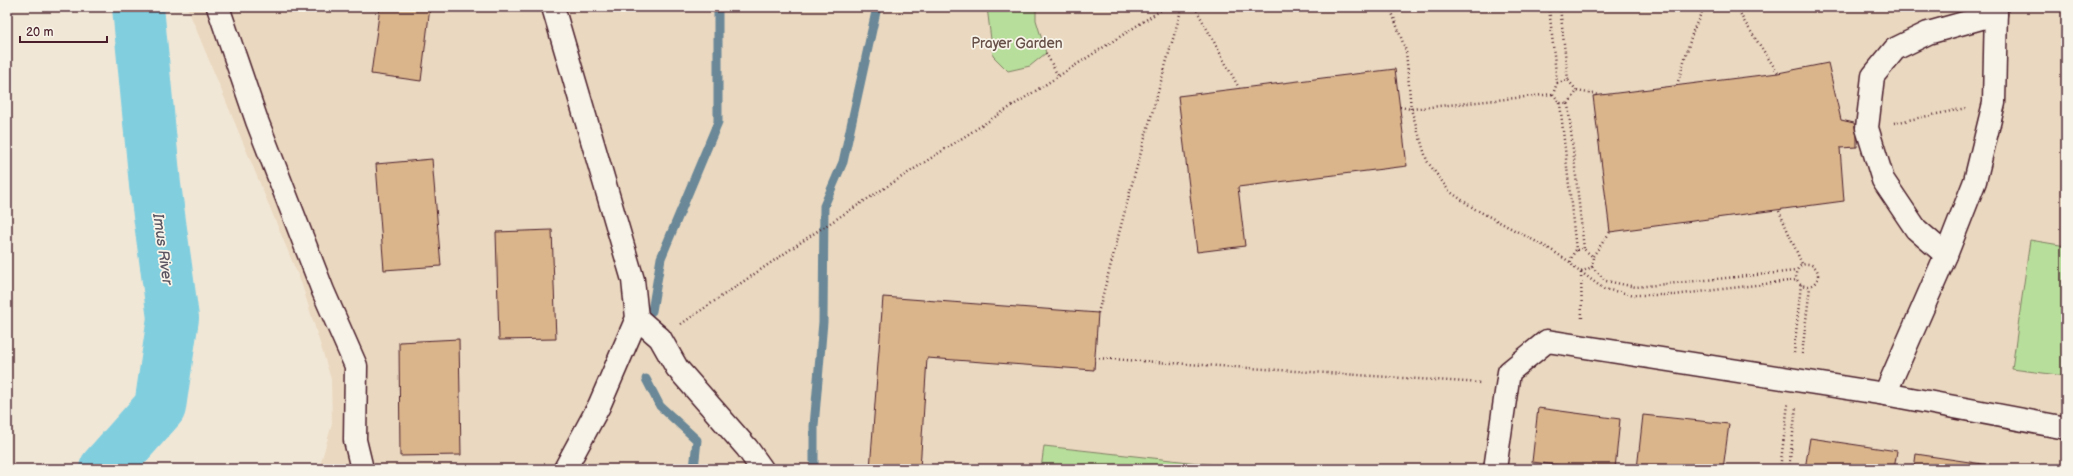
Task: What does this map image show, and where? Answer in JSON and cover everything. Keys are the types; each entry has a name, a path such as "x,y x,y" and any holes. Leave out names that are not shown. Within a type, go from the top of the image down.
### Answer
{"street":[{"path":"218,7 257,121 323,291 356,366 354,440 362,469"},
{"path":"553,7 633,280 637,318 599,406 565,469"},
{"path":"1885,394 1946,255 1975,181 1994,103 1996,10 1928,33 1895,49 1873,76 1867,128 1883,180 1916,229 1946,255"},
{"path":"637,318 660,338 677,368 747,448 762,469"},
{"path":"1495,469 1509,372 1547,341 1885,394 2066,428"}],"path":[{"path":"660,338 834,220 1166,7"},
{"path":"1098,313 1132,184 1182,7"},
{"path":"1195,7 1239,88"},
{"path":"1390,7 1406,51 1411,109 1426,161 1448,191 1475,209 1548,248 1570,262 1574,269 1581,272 1604,289 1634,295 1674,295 1797,280"},
{"path":"1549,7 1557,83 1552,94"},
{"path":"1560,7 1568,80 1577,91 1600,95"},
{"path":"1677,85 1693,31 1704,7"},
{"path":"1737,7 1744,21 1778,73"},
{"path":"1046,53 1058,76"},
{"path":"1557,83 1568,80"},
{"path":"1577,91 1568,104 1584,249"},
{"path":"1400,107 1411,109 1552,94"},
{"path":"1552,94 1560,103 1576,250"},
{"path":"1560,103 1568,104"},
{"path":"1867,128 1994,103"},
{"path":"1779,211 1802,264"},
{"path":"1592,267 1593,256 1610,232"},
{"path":"1570,262 1571,256 1576,250 1584,249 1593,256"},
{"path":"1592,267 1606,281 1636,287 1796,271 1802,264"},
{"path":"1780,469 1810,287 1817,282 1818,273 1813,266 1802,264"},
{"path":"1581,272 1592,267"},
{"path":"1796,271 1797,280 1801,284 1810,287"},
{"path":"1581,272 1582,346"},
{"path":"1789,469 1801,284"},
{"path":"1095,358 1507,385"}],"shaded area":[{"path":"187,7 2066,7 2066,469 319,469 332,424 331,379 302,285"}],"green space":[{"name":"Prayer Garden","path":"987,7 1036,7 1036,20 1046,53 1030,66 1008,71 993,56"},
{"path":"2030,240 2066,246 2066,376 2012,369"},
{"path":"1044,446 1253,469 1041,469"}],"building":[{"path":"380,7 430,7 421,81 371,74"},
{"path":"1828,63 1841,120 1854,123 1857,135 1857,147 1840,148 1844,201 1610,232 1593,96 1778,73"},
{"path":"1395,69 1407,166 1238,187 1245,246 1197,252 1178,96"},
{"path":"432,159 441,266 384,270 376,164"},
{"path":"552,230 556,339 499,340 496,232"},
{"path":"883,297 1098,313 1094,370 927,358 920,469 870,469"},
{"path":"459,339 461,455 400,456 399,342"},
{"path":"1538,408 1620,419 1615,469 1590,469 1532,462"},
{"path":"1643,415 1729,424 1723,469 1637,469"},
{"path":"1810,438 1897,451 1894,469 1805,469"},
{"path":"1916,454 1996,466 1996,469 1914,469"}],"waterway":[{"name":"Imus River","path":"105,469 160,407 173,318 155,185 138,7"},
{"path":"652,311 661,258 718,122 718,7"},
{"path":"811,469 814,467 814,426 823,322 824,206 843,162 877,7"},
{"path":"646,379 660,406 697,440 694,469"}]}
